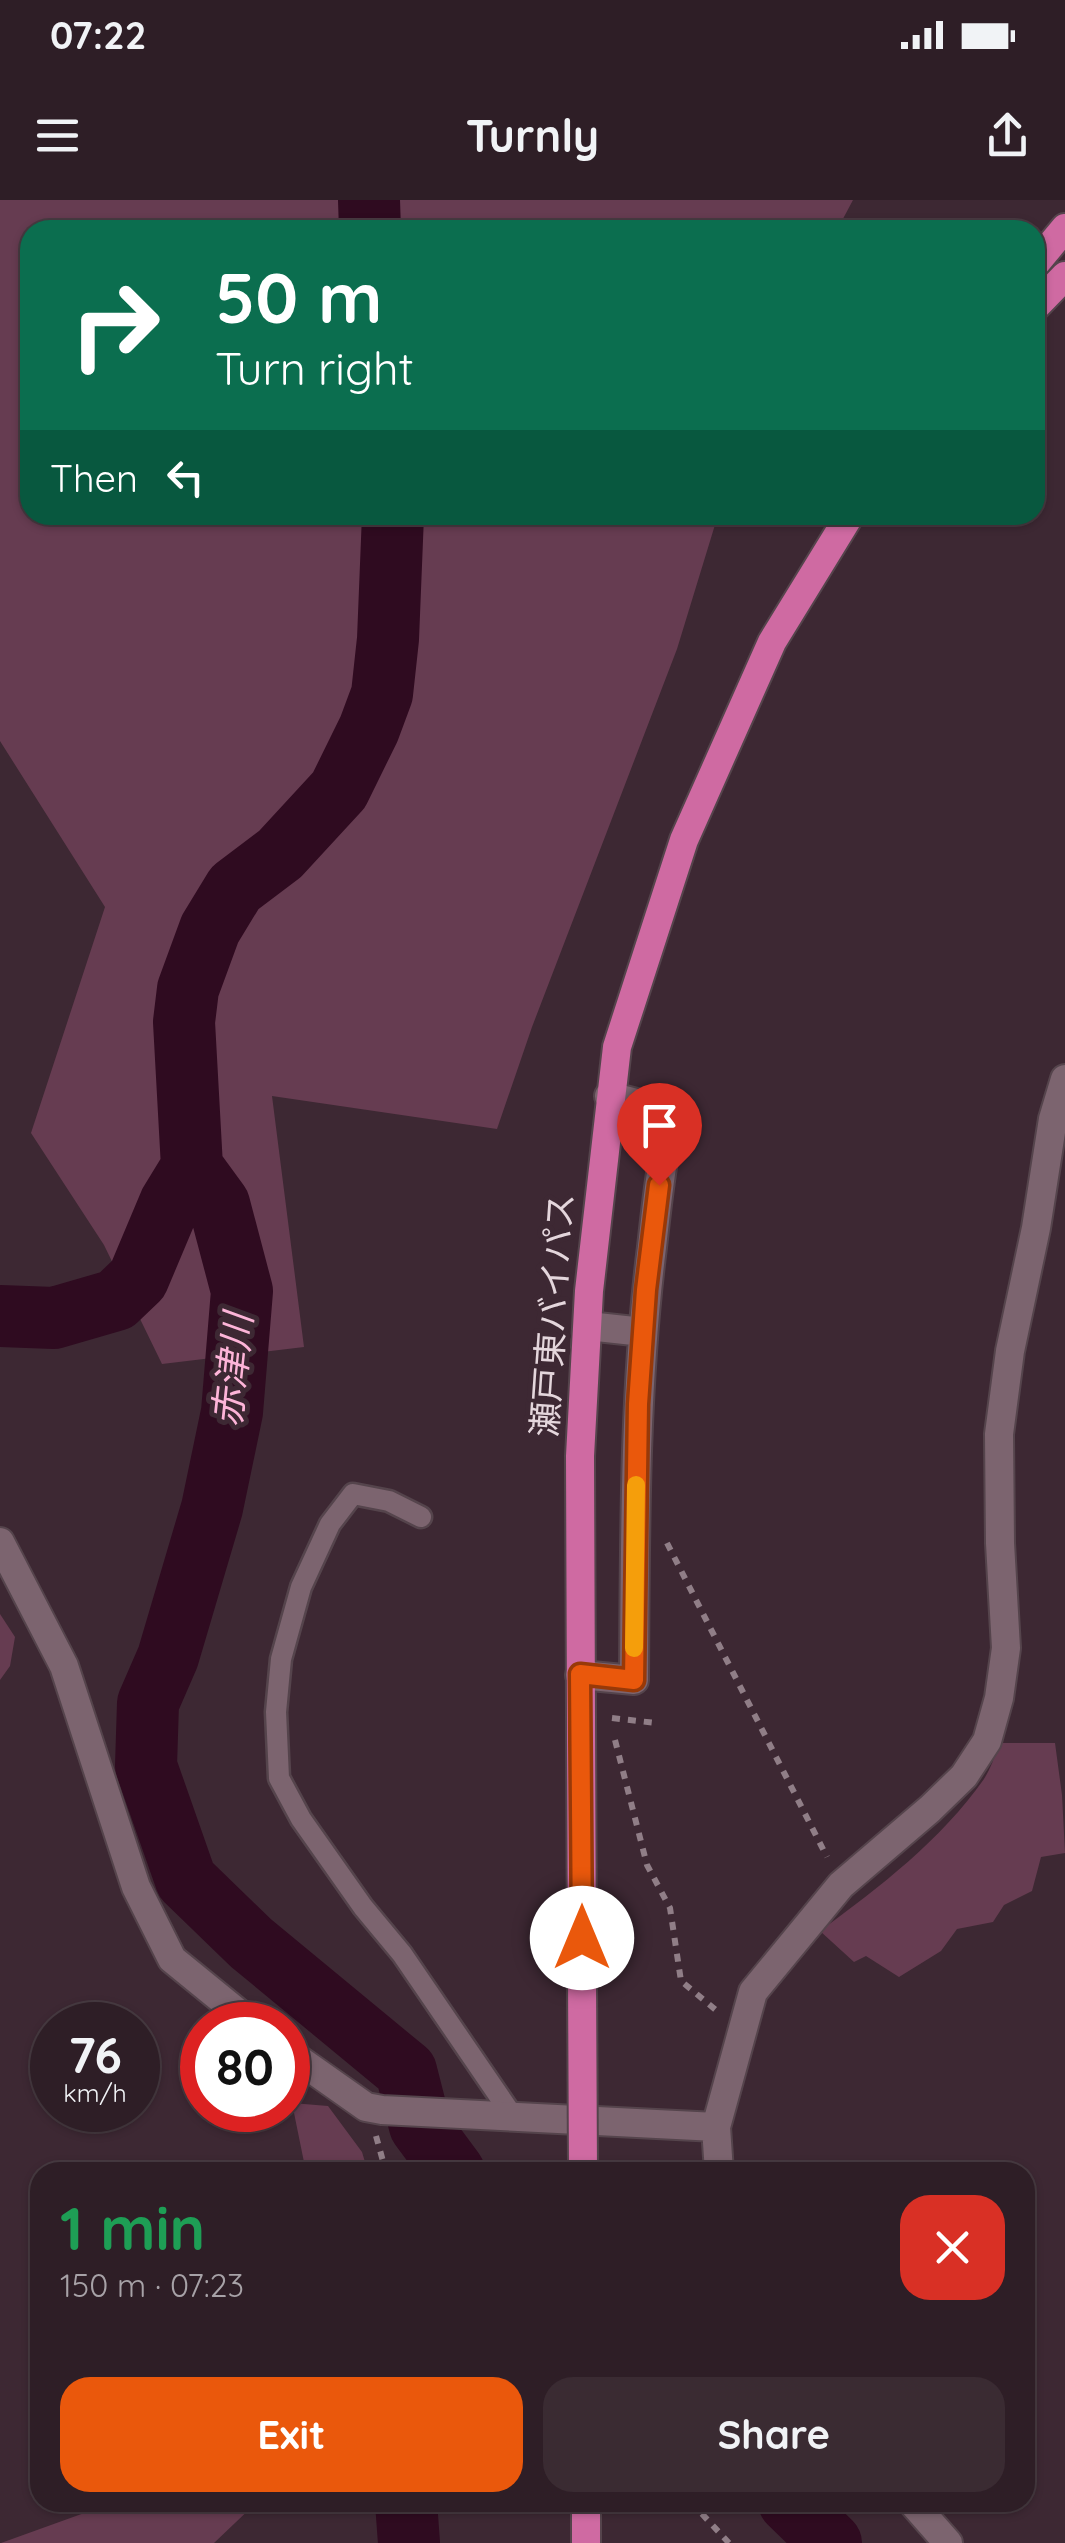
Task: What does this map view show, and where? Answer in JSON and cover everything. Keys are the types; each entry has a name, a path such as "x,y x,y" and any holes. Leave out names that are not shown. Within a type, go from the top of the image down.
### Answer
{"highway":[{"path":"1045,252 1065,228"},
{"path":"1045,297 1065,276"},
{"name":"瀬戸東バイパス","path":"583,2162 580,1456 589,1292 609,1096 617,1047 684,840 772,642 844,525"},
{"path":"586,2512 586,2543"}],"street":[{"path":"718,2162 716,2127 753,1992 841,1884 964,1776 987,1741 1006,1648 999,1434 1010,1351 1036,1228 1053,1120 1065,1079"},
{"path":"580,1674 634,1680 637,1422 643,1332 663,1150 672,1112 609,1096"},
{"path":"588,1326 643,1332"},
{"path":"0,1542 64,1666 136,1887 172,1958 225,2002"},
{"path":"310,2068 366,2107 382,2110 716,2127"},
{"path":"921,2512 948,2543"}],"lane":[{"path":"421,1517 389,1502 353,1494 330,1524 301,1586 280,1659 276,1712 279,1778 301,1819 363,1907 402,1954 498,2116"}],"path":[{"path":"662,1534 841,1884"},
{"path":"656,1723 612,1716 647,1865 670,1908 681,1981 740,2031"},
{"path":"700,2512 728,2543"}],"shaded area":[{"path":"0,200 853,200 842,220 20,220 20,525 715,525 677,649 532,1027 497,1129 272,1096 304,1347 162,1364 104,1245 31,1133 105,907 0,741"},
{"path":"0,1614 15,1637 10,1666 0,1680"},
{"path":"1000,1743 1055,1743 1065,1853 1041,1857 1032,1891 1004,1905 993,1922 957,1929 941,1951 899,1977 866,1956 854,1962 820,1931 887,1880 949,1822 984,1779"},
{"path":"310,2104 328,2106 362,2152 365,2162 304,2162 298,2132 310,2132"},
{"path":"87,2512 247,2512 214,2543 1,2543"}],"waterway":[{"name":"赤津川","path":"369,200 370,220"},
{"name":"赤津川","path":"393,525 382,694 369,729 339,790 280,854 235,888 210,929 188,989 184,1022 192,1167 219,1204 242,1291 232,1412 212,1508 168,1657 148,1703 146,1766 186,1880 251,1943 406,2071 420,2126 447,2162"},
{"path":"0,1316 54,1318 116,1300 138,1279 170,1203 192,1167"},
{"path":"407,2512 409,2543"},
{"name":"赤津川","path":"799,2512 831,2543"}],"slow traffic":[{"path":"634,1648 636,1485"}],"route":[{"path":"582,1938 580,1674 634,1680 638,1404 659,1185"}]}
